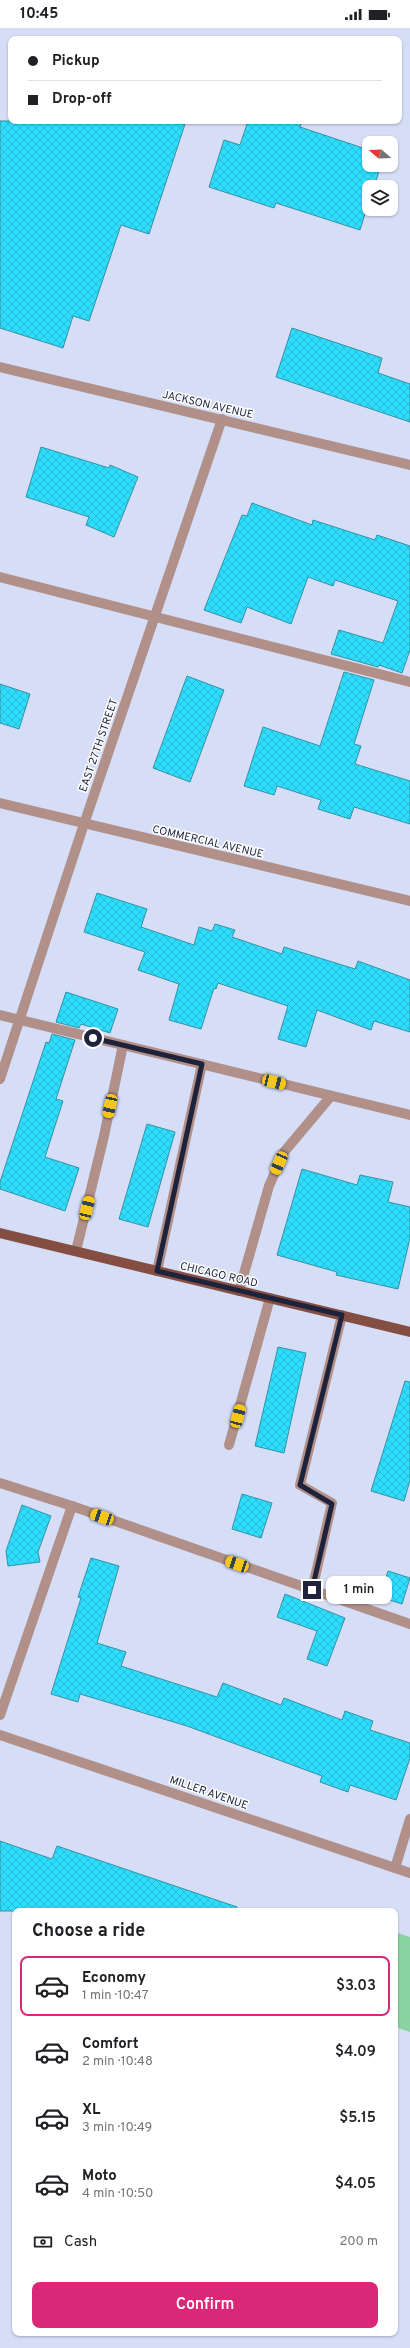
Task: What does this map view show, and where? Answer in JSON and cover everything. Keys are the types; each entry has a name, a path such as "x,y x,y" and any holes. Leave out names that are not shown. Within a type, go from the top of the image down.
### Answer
{"main road":[{"name":"CHICAGO ROAD","path":"0,1233 410,1332"}],"street":[{"name":"JACKSON AVENUE","path":"0,367 410,465"},
{"name":"EAST 27TH STREET","path":"0,1079 84,824 222,419"},
{"path":"0,577 410,682"},
{"name":"COMMERCIAL AVENUE","path":"0,803 410,901"},
{"path":"0,1015 410,1115"},
{"path":"76,1252 104,1136 123,1045"},
{"path":"157,1271 202,1064"},
{"path":"239,1291 269,1186 284,1152 331,1096"},
{"path":"229,1445 270,1298"},
{"path":"312,1590 332,1504 300,1485 342,1315"},
{"path":"0,1484 72,1506 410,1624"},
{"path":"0,1715 72,1506"},
{"name":"MILLER AVENUE","path":"0,1735 410,1873"},
{"path":"395,1868 410,1819"}],"green space":[{"path":"398,1933 410,1937 410,2032 398,2028"}],"building":[{"path":"0,121 8,121 8,124 185,124 149,234 121,225 89,321 73,316 63,348 0,328"},
{"path":"247,124 301,124 300,127 362,148 362,172 379,172 376,180 362,180 362,216 364,216 360,230 276,203 274,208 209,187 224,140 240,145"},
{"path":"292,328 382,358 378,373 410,384 410,422 276,377"},
{"path":"41,447 109,468 110,465 138,477 114,537 86,525 89,517 26,497"},
{"path":"252,503 312,525 313,520 375,540 377,535 410,546 410,650 402,673 379,665 378,667 331,654 339,630 383,643 398,601 335,580 333,586 308,577 291,624 247,607 241,623 204,610 242,515 247,516"},
{"path":"344,672 374,680 354,744 361,746 355,764 410,781 410,824 354,807 350,819 318,809 321,800 277,786 274,795 244,786 263,727 320,746"},
{"path":"187,676 224,690 190,782 153,768"},
{"path":"0,684 30,694 19,729 0,723"},
{"path":"97,893 147,909 141,927 194,945 199,927 212,931 215,924 235,930 232,937 282,954 284,947 355,969 358,961 410,980 410,1032 374,1021 371,1030 317,1010 306,1047 278,1039 288,1006 218,983 216,989 214,988 201,1029 169,1020 179,984 138,970 145,952 84,932"},
{"path":"66,992 118,1009 110,1033 81,1024 79,1028 56,1022"},
{"path":"52,1034 75,1040 56,1099 63,1101 45,1157 79,1168 65,1211 0,1189 0,1182 46,1042 49,1043"},
{"path":"147,1124 175,1132 148,1227 119,1219"},
{"path":"302,1169 357,1185 360,1175 393,1182 388,1202 410,1207 410,1238 398,1289 336,1275 337,1272 277,1255"},
{"path":"278,1347 306,1353 284,1453 255,1446"},
{"path":"405,1381 410,1382 410,1480 404,1501 371,1491"},
{"path":"242,1494 272,1503 261,1538 232,1529"},
{"path":"22,1505 51,1516 38,1552 40,1562 8,1566 6,1551"},
{"path":"91,1558 119,1566 97,1643 126,1652 121,1666 217,1697 223,1683 281,1705 284,1698 342,1720 345,1711 373,1721 370,1730 410,1743 410,1758 396,1800 350,1785 348,1792 320,1782 322,1776 187,1726 80,1694 78,1702 51,1694 81,1598 78,1597"},
{"path":"388,1571 410,1578 402,1604 380,1597"},
{"path":"285,1594 345,1618 327,1666 307,1659 317,1631 277,1617"},
{"path":"0,1841 52,1859 57,1846 237,1907 12,1908 12,1911 0,1911"}],"route":[{"path":"93,1038 202,1064 171,1213 157,1271 342,1315 300,1485 332,1504 312,1590"}]}
